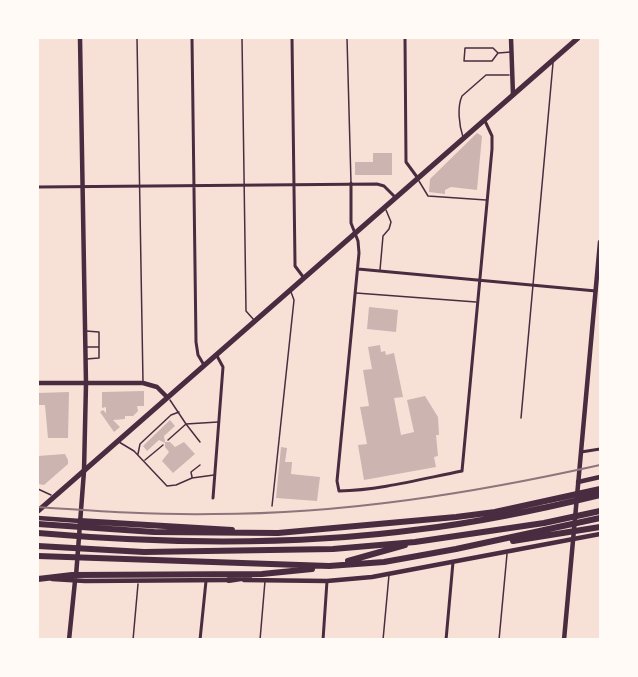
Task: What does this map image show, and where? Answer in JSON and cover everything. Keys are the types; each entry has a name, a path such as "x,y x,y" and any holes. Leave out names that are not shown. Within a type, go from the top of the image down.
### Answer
{"highway":[{"path":"38,524 154,532 278,533 486,513 600,489"},
{"path":"38,533 113,538 250,542 383,534 486,519 600,495"},
{"path":"38,546 144,552 333,549 415,542 544,523 600,511"},
{"path":"456,549 600,518"},
{"path":"80,524 383,534"},
{"path":"38,578 72,575 273,573 384,562 600,527"},
{"path":"229,580 359,559 415,542"},
{"path":"38,556 328,566"}],"main road":[{"path":"38,511 578,38"}],"street":[{"path":"69,639 84,471 86,384 80,38"},
{"path":"192,38 196,342 198,355 204,365"},
{"path":"292,38 295,266 304,278"},
{"path":"405,38 406,162 417,177"},
{"path":"512,38 513,95"},
{"path":"351,183 351,223 359,244 337,481 339,491 355,491 462,471 492,149 492,136 484,120"},
{"path":"38,187 377,183 384,186 395,197"},
{"path":"564,639 600,242"},
{"path":"358,268 596,291"},
{"path":"213,498 223,367 216,354"},
{"path":"38,383 143,383 157,387 167,397"},
{"path":"581,452 600,449"},
{"path":"578,482 600,477"},
{"path":"38,518 80,524"},
{"path":"38,578 138,582 327,581 389,574 453,560 600,534"},
{"path":"446,639 453,560"},
{"path":"200,639 206,581"},
{"path":"323,639 327,581"}],"lane":[{"path":"137,38 143,383"},
{"path":"242,38 246,311 254,321"},
{"path":"347,38 351,183"},
{"path":"498,53 493,48 465,48 464,61 492,61 498,53 512,52"},
{"path":"521,418 553,59"},
{"path":"463,138 460,129 462,96 486,75 512,75"},
{"path":"417,177 428,196 487,200"},
{"path":"380,271 383,236 391,222 384,207"},
{"path":"272,506 294,300 290,290"},
{"path":"356,293 477,302"},
{"path":"85,331 99,332 99,358 85,359"},
{"path":"85,347 99,347"},
{"path":"167,397 200,442"},
{"path":"138,455 140,444 179,412"},
{"path":"168,440 186,424 220,421"},
{"path":"174,426 178,431"},
{"path":"169,431 173,435"},
{"path":"117,441 134,451 167,486 176,485 192,477 215,475"},
{"path":"154,445 157,449"},
{"path":"144,461 163,445"},
{"path":"149,449 152,453"},
{"path":"192,477 191,472 200,465"},
{"path":"38,489 55,497"},
{"path":"500,639 507,550"},
{"path":"383,639 389,574"},
{"path":"260,639 265,580"},
{"path":"133,639 138,582"}],"building":[{"path":"477,133 482,136 477,190 451,187 445,190 445,194 429,192 430,179"},
{"path":"373,153 392,153 392,175 355,175 355,162 373,162"},
{"path":"369,307 398,310 396,332 367,329"},
{"path":"380,345 381,352 385,351 386,355 394,353 403,397 394,398 401,435 414,432 407,400 425,396 438,417 439,435 436,435 438,456 434,457 436,467 364,480 358,445 367,444 360,407 369,406 363,370 372,369 368,347"},
{"path":"144,391 144,406 137,406 138,411 133,416 113,420 120,427 114,432 100,412 103,410 106,413 106,407 102,408 102,392"},
{"path":"69,392 68,438 48,438 45,405 38,405 38,393"},
{"path":"170,420 175,426 164,436 165,442 170,442 175,447 184,442 195,454 173,473 162,461 169,452 165,443 159,440 147,451 143,446"},
{"path":"281,447 287,448 285,462 292,462 291,474 320,477 317,501 276,498"},
{"path":"65,454 68,464 44,485 38,484 38,456"}],"railway":[{"path":"38,507 170,514 311,510 457,493 600,465"}]}
